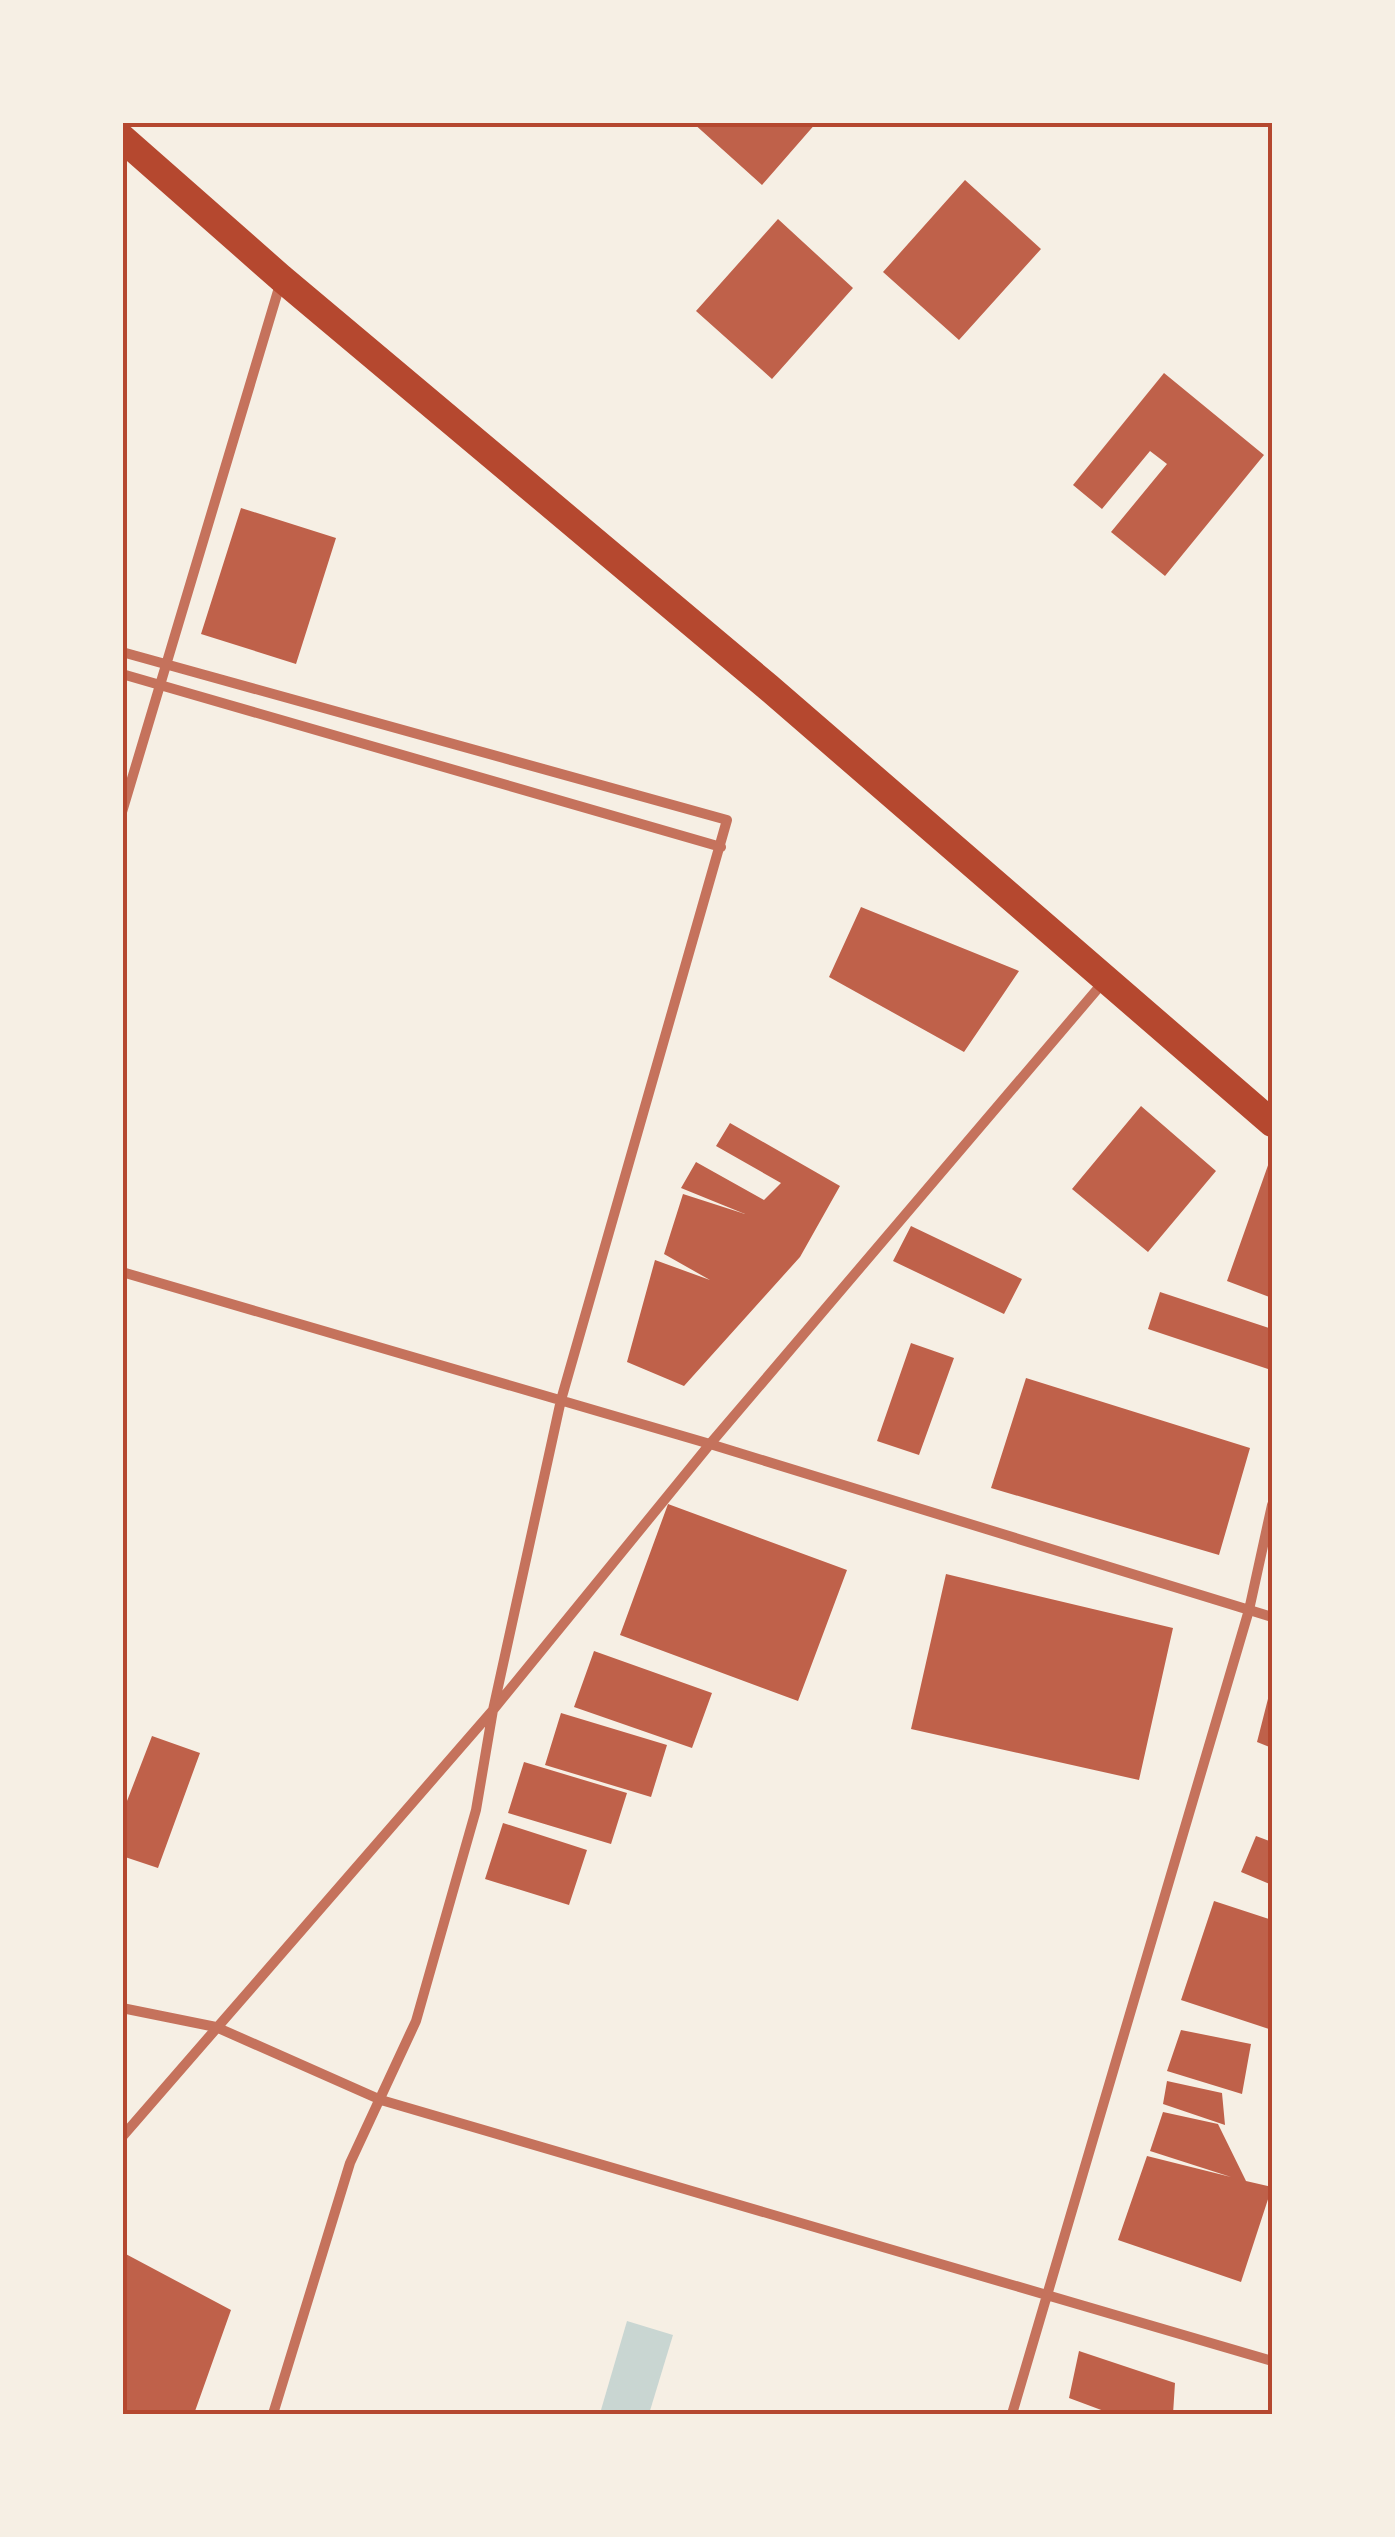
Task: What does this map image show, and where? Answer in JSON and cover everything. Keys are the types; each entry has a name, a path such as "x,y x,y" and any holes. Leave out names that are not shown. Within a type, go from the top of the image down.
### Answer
{"highway":[{"path":"122,138 281,278 737,662 1272,1122"}],"street":[{"path":"122,812 281,278"},
{"path":"122,652 728,820 561,1400 493,1710 476,1810 416,2021 350,2164 273,2414"},
{"path":"122,674 721,848"},
{"path":"122,2137 493,1710 710,1444 1106,979"},
{"path":"122,1272 710,1444 1272,1618"},
{"path":"1012,2414 1249,1610 1272,1505"},
{"path":"122,2008 216,2027 382,2100 1272,2360"}],"shaded area":[{"path":"627,2321 673,2335 649,2414 601,2410"}],"building":[{"path":"692,122 817,122 762,185"},
{"path":"965,180 1041,249 959,340 883,272"},
{"path":"778,219 853,288 772,379 696,311"},
{"path":"1164,373 1264,455 1165,576 1111,532 1167,464 1150,451 1102,509 1073,485"},
{"path":"241,508 336,538 296,664 201,634"},
{"path":"861,907 1019,971 964,1052 829,977"},
{"path":"1141,1106 1216,1171 1148,1252 1072,1189"},
{"path":"730,1123 840,1186 800,1257 684,1386 627,1362 655,1260 710,1280 664,1254 683,1194 745,1214 681,1188 696,1162 764,1200 781,1183 716,1146"},
{"path":"1272,1154 1272,1298 1227,1281"},
{"path":"911,1226 1022,1279 1004,1314 893,1261"},
{"path":"1160,1292 1272,1329 1271,1370 1148,1329"},
{"path":"911,1343 954,1358 919,1455 877,1441"},
{"path":"1026,1378 1250,1448 1219,1555 991,1488"},
{"path":"668,1504 847,1570 798,1701 620,1635"},
{"path":"946,1574 1173,1628 1139,1780 911,1729"},
{"path":"594,1651 712,1693 692,1748 574,1707"},
{"path":"1272,1687 1272,1748 1257,1742"},
{"path":"561,1713 667,1745 651,1797 545,1765"},
{"path":"152,1736 200,1753 158,1868 122,1856 122,1814"},
{"path":"524,1762 627,1793 611,1844 508,1813"},
{"path":"503,1823 587,1850 569,1905 485,1879"},
{"path":"1256,1836 1272,1842 1272,1885 1241,1872"},
{"path":"1214,1901 1272,1920 1272,2030 1181,2000"},
{"path":"1181,2030 1251,2044 1242,2094 1167,2071"},
{"path":"1167,2081 1222,2093 1225,2125 1163,2104"},
{"path":"1163,2112 1218,2124 1246,2181 1272,2187 1241,2282 1118,2240 1147,2156 1231,2177 1150,2151"},
{"path":"122,2252 231,2310 194,2414 122,2414"},
{"path":"1079,2351 1175,2383 1173,2414 1112,2414 1069,2398"}]}
